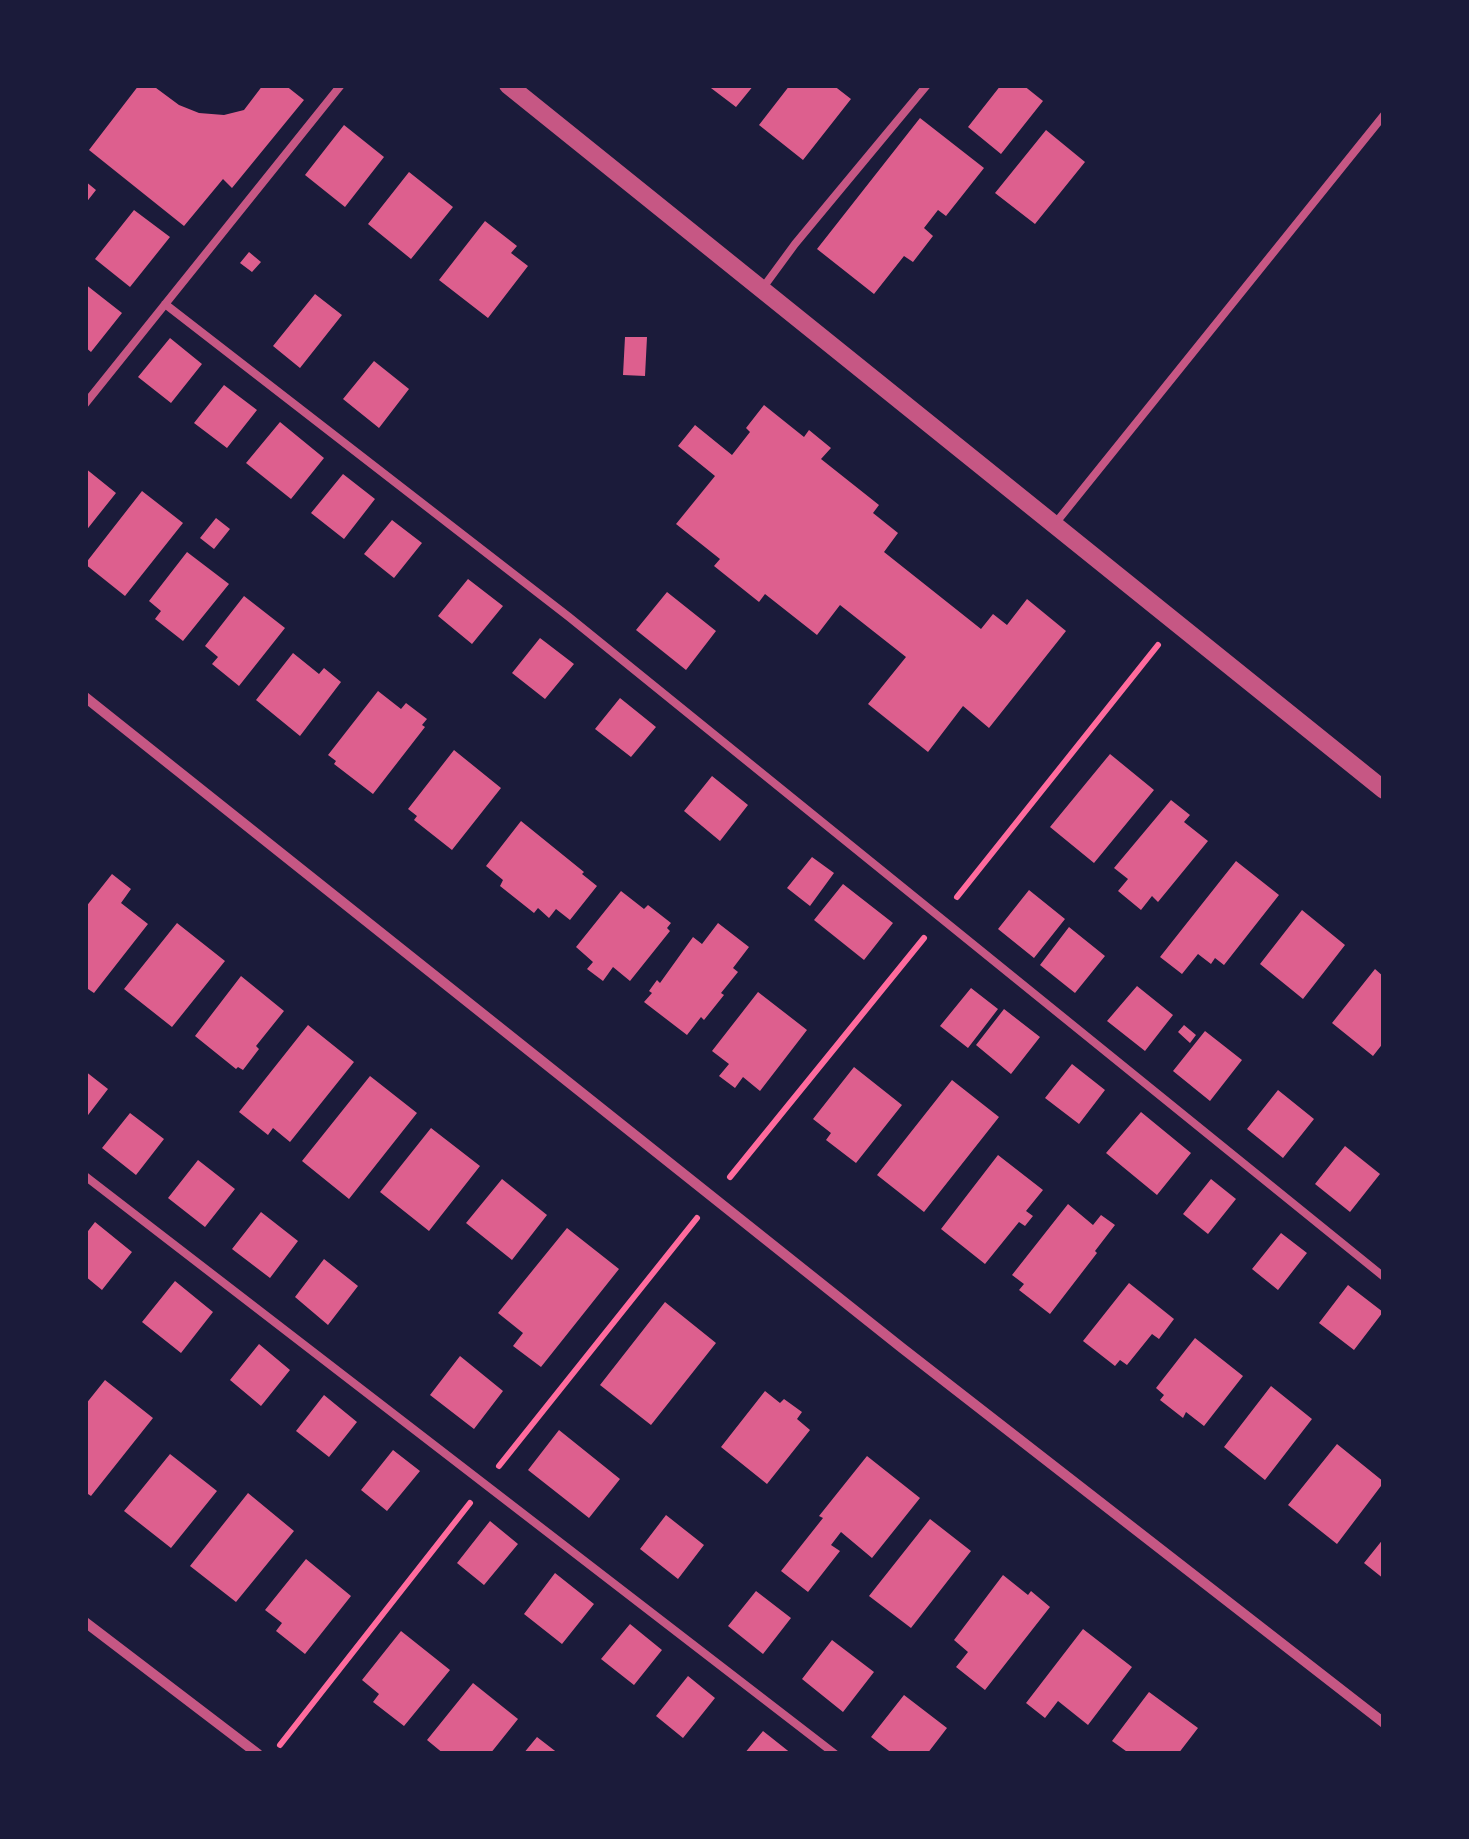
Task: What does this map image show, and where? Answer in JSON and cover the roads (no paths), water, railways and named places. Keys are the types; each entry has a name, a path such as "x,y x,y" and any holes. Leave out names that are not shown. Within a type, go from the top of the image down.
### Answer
{"street":[{"path":"508,85 1384,790"},
{"path":"85,697 902,1348 1384,1723"},
{"path":"85,1622 258,1754"}],"lane":[{"path":"85,404 341,85"},
{"path":"762,289 926,85"},
{"path":"1054,525 1384,114"},
{"path":"165,304 568,617 1384,1277"},
{"path":"85,1176 835,1754"}]}
